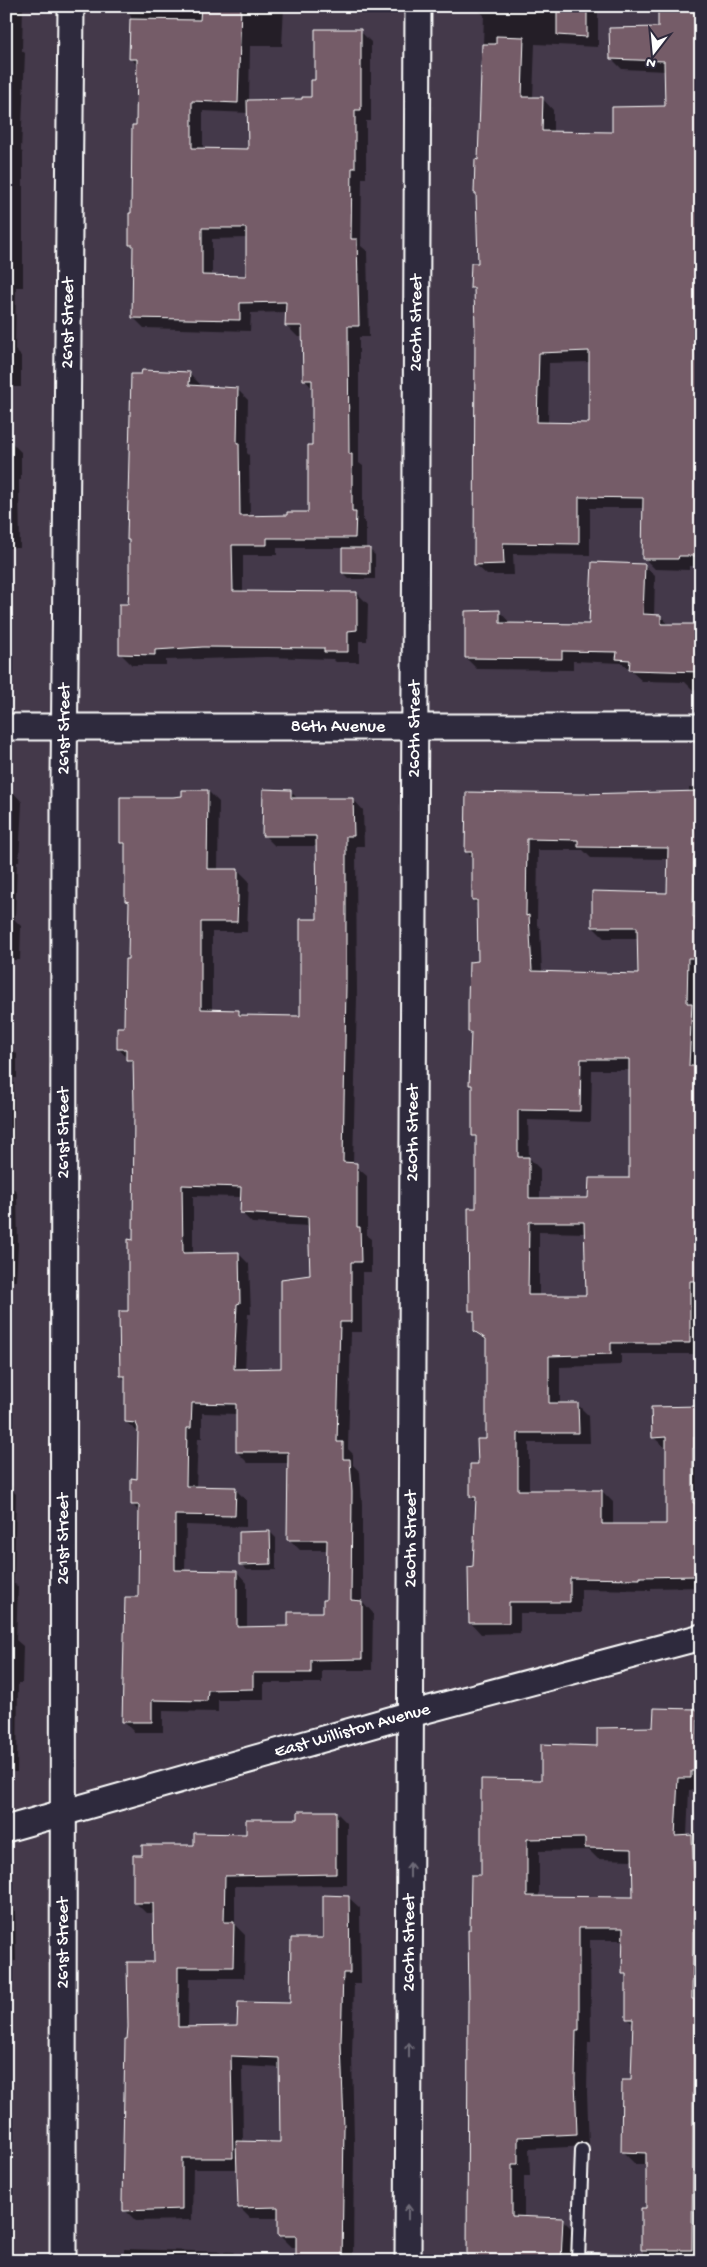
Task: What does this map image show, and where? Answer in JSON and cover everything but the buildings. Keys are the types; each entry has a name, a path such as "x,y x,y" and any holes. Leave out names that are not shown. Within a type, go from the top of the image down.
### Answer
{"street":[{"name":"261st Street","path":"63,2261 64,780 66,728 71,6"},
{"name":"260th Street","path":"408,2261 418,6"},
{"name":"86th Avenue","path":"6,727 701,727"},
{"name":"East Williston Avenue","path":"6,1829 411,1714 701,1637"}],"lane":[{"path":"582,2150 578,2260 631,2261"}]}
